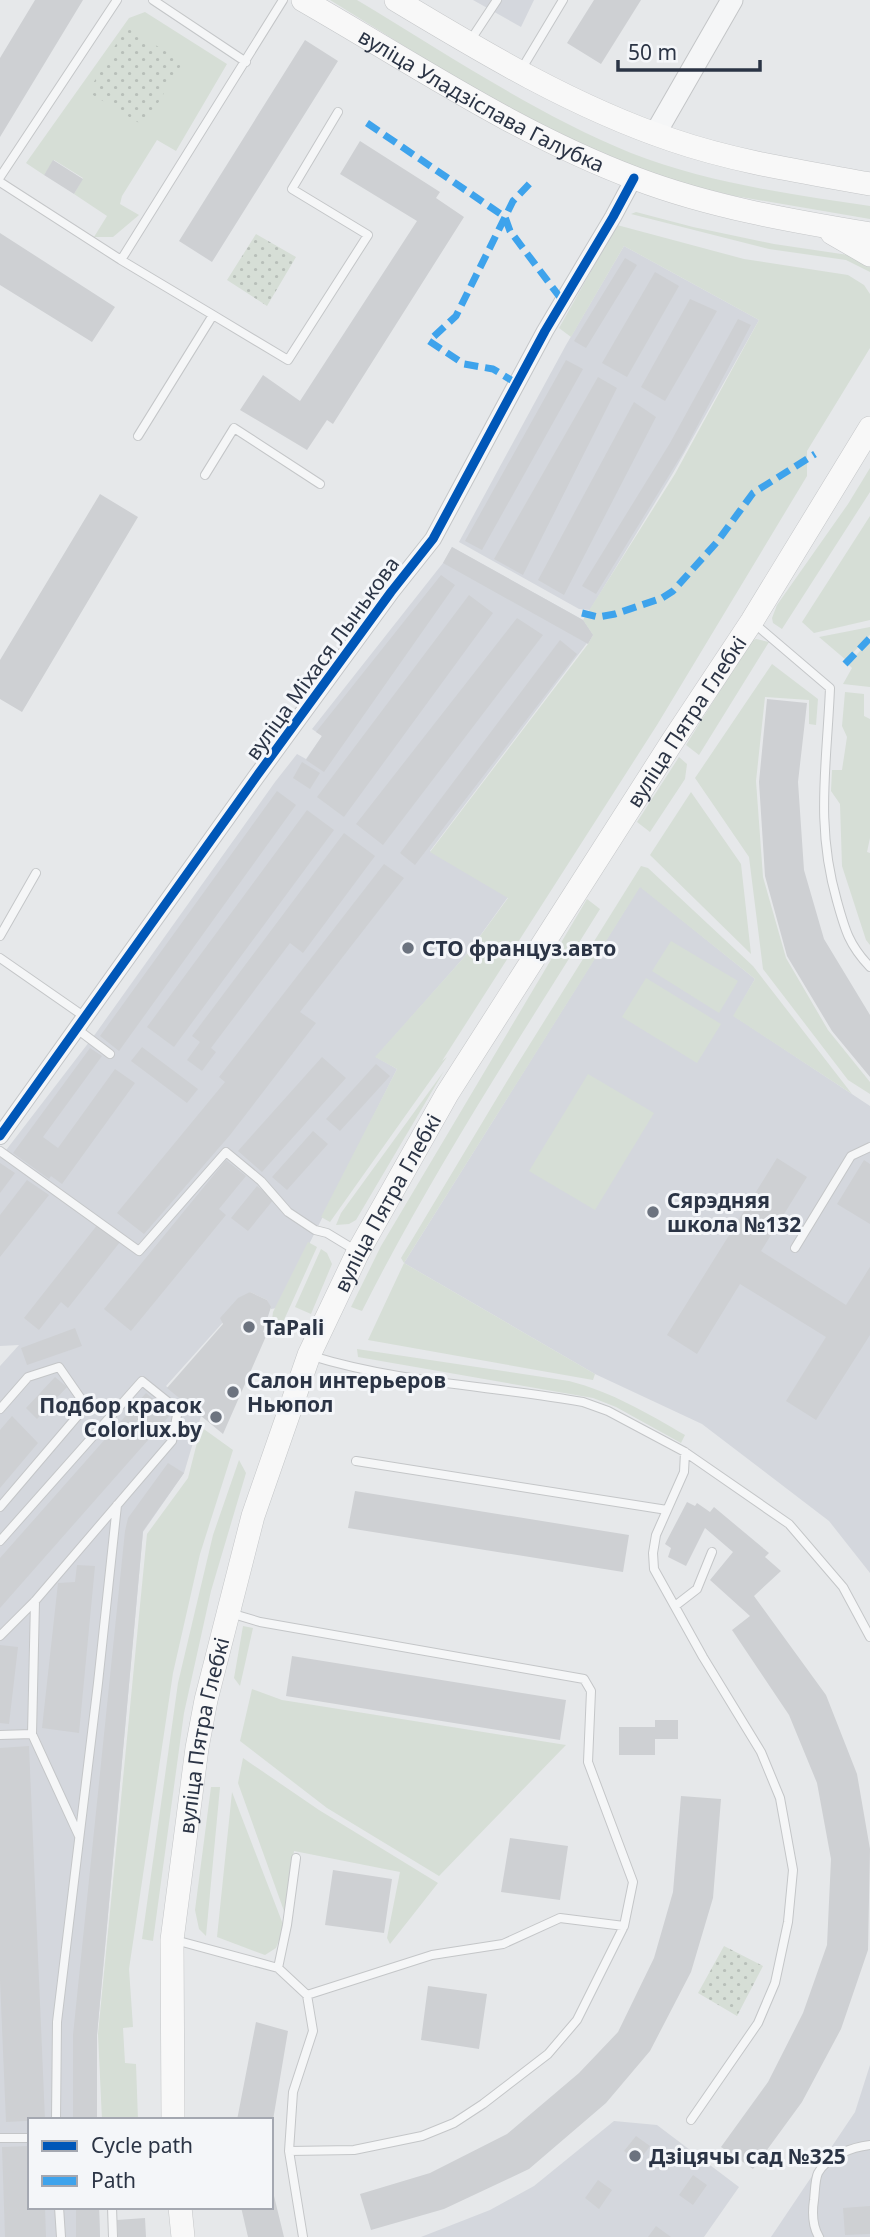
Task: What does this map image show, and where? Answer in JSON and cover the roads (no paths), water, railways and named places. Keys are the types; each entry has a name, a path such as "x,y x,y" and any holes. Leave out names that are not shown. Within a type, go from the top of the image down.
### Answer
{"main road":[{"name":"вуліца Уладзіслава Галубка","path":"303,0 499,116 578,155 634,178 699,198 821,226 870,234"},
{"name":"вуліца Уладзіслава Галубка","path":"396,0 520,71 607,115 655,134 749,161 870,184"},
{"path":"821,226 870,255"},
{"name":"вуліца Пятра Глебкі","path":"173,2118 172,1940 197,1748 206,1700 253,1516 309,1355 358,1252 447,1094 752,621 870,428"},
{"path":"180,2209 183,2237"}],"street":[{"path":"655,134 732,0"},
{"name":"вуліца Міхася Лынькова","path":"0,1136 256,777 433,539 545,331 634,178"}],"lane":[{"path":"117,0 0,180 121,260 288,360 368,235 292,189 338,112"},
{"path":"153,0 246,62"},
{"path":"121,260 283,0"},
{"path":"469,43 497,0"},
{"path":"520,71 563,0"},
{"path":"138,436 213,315"},
{"path":"205,475 234,428 320,484"},
{"path":"752,621 830,688 823,791 825,850 845,930 854,950 870,967"},
{"path":"0,936 36,873"},
{"path":"0,958 81,1023 110,1054"},
{"path":"794,1248 851,1156 870,1147"},
{"path":"0,1151 139,1251 226,1152 261,1181 288,1212 358,1252"},
{"path":"309,1355 338,1364 399,1375 583,1402 608,1411 685,1452 789,1524 843,1587 870,1637"},
{"path":"0,1409 28,1377 59,1367 86,1406 0,1507"},
{"path":"0,1541 142,1381 178,1410 172,1441 35,1601 0,1636"},
{"path":"685,1452 684,1472 656,1535 654,1569 761,1752 780,1798 793,1870 788,1922 771,1993 758,2023 691,2120"},
{"path":"356,1461 667,1510"},
{"path":"56,2118 57,2022 117,1505"},
{"path":"675,1606 697,1589 712,1552"},
{"path":"35,1601 32,1734 79,1838"},
{"path":"228,1613 260,1622 584,1679 591,1691 589,1762 633,1882 624,1926 577,2020 548,2054 454,2123 422,2136 354,2150 289,2151"},
{"path":"0,1735 32,1734"},
{"path":"278,1968 296,1858"},
{"path":"307,1995 432,1955 503,1944 560,1918 624,1926"},
{"path":"172,1940 278,1968 307,1995 313,2031 293,2092 289,2151 303,2237"},
{"path":"0,2138 28,2138"},
{"path":"819,2237 813,2228 813,2203 818,2172 836,2156 855,2147 870,2146"},
{"path":"59,2209 61,2237"},
{"path":"112,2209 113,2237"}],"place":[{"name":"СТО француз.авто","path":"408,948"},
{"name":"Сярэдняя школа №132","path":"653,1212"},
{"name":"TaPali","path":"249,1327"},
{"name":"Салон интерьеров Ньюпол","path":"233,1392"},
{"name":"Подбор красок Colorlux.by","path":"216,1417"},
{"name":"Дзіцячы сад №325","path":"635,2156"}]}
